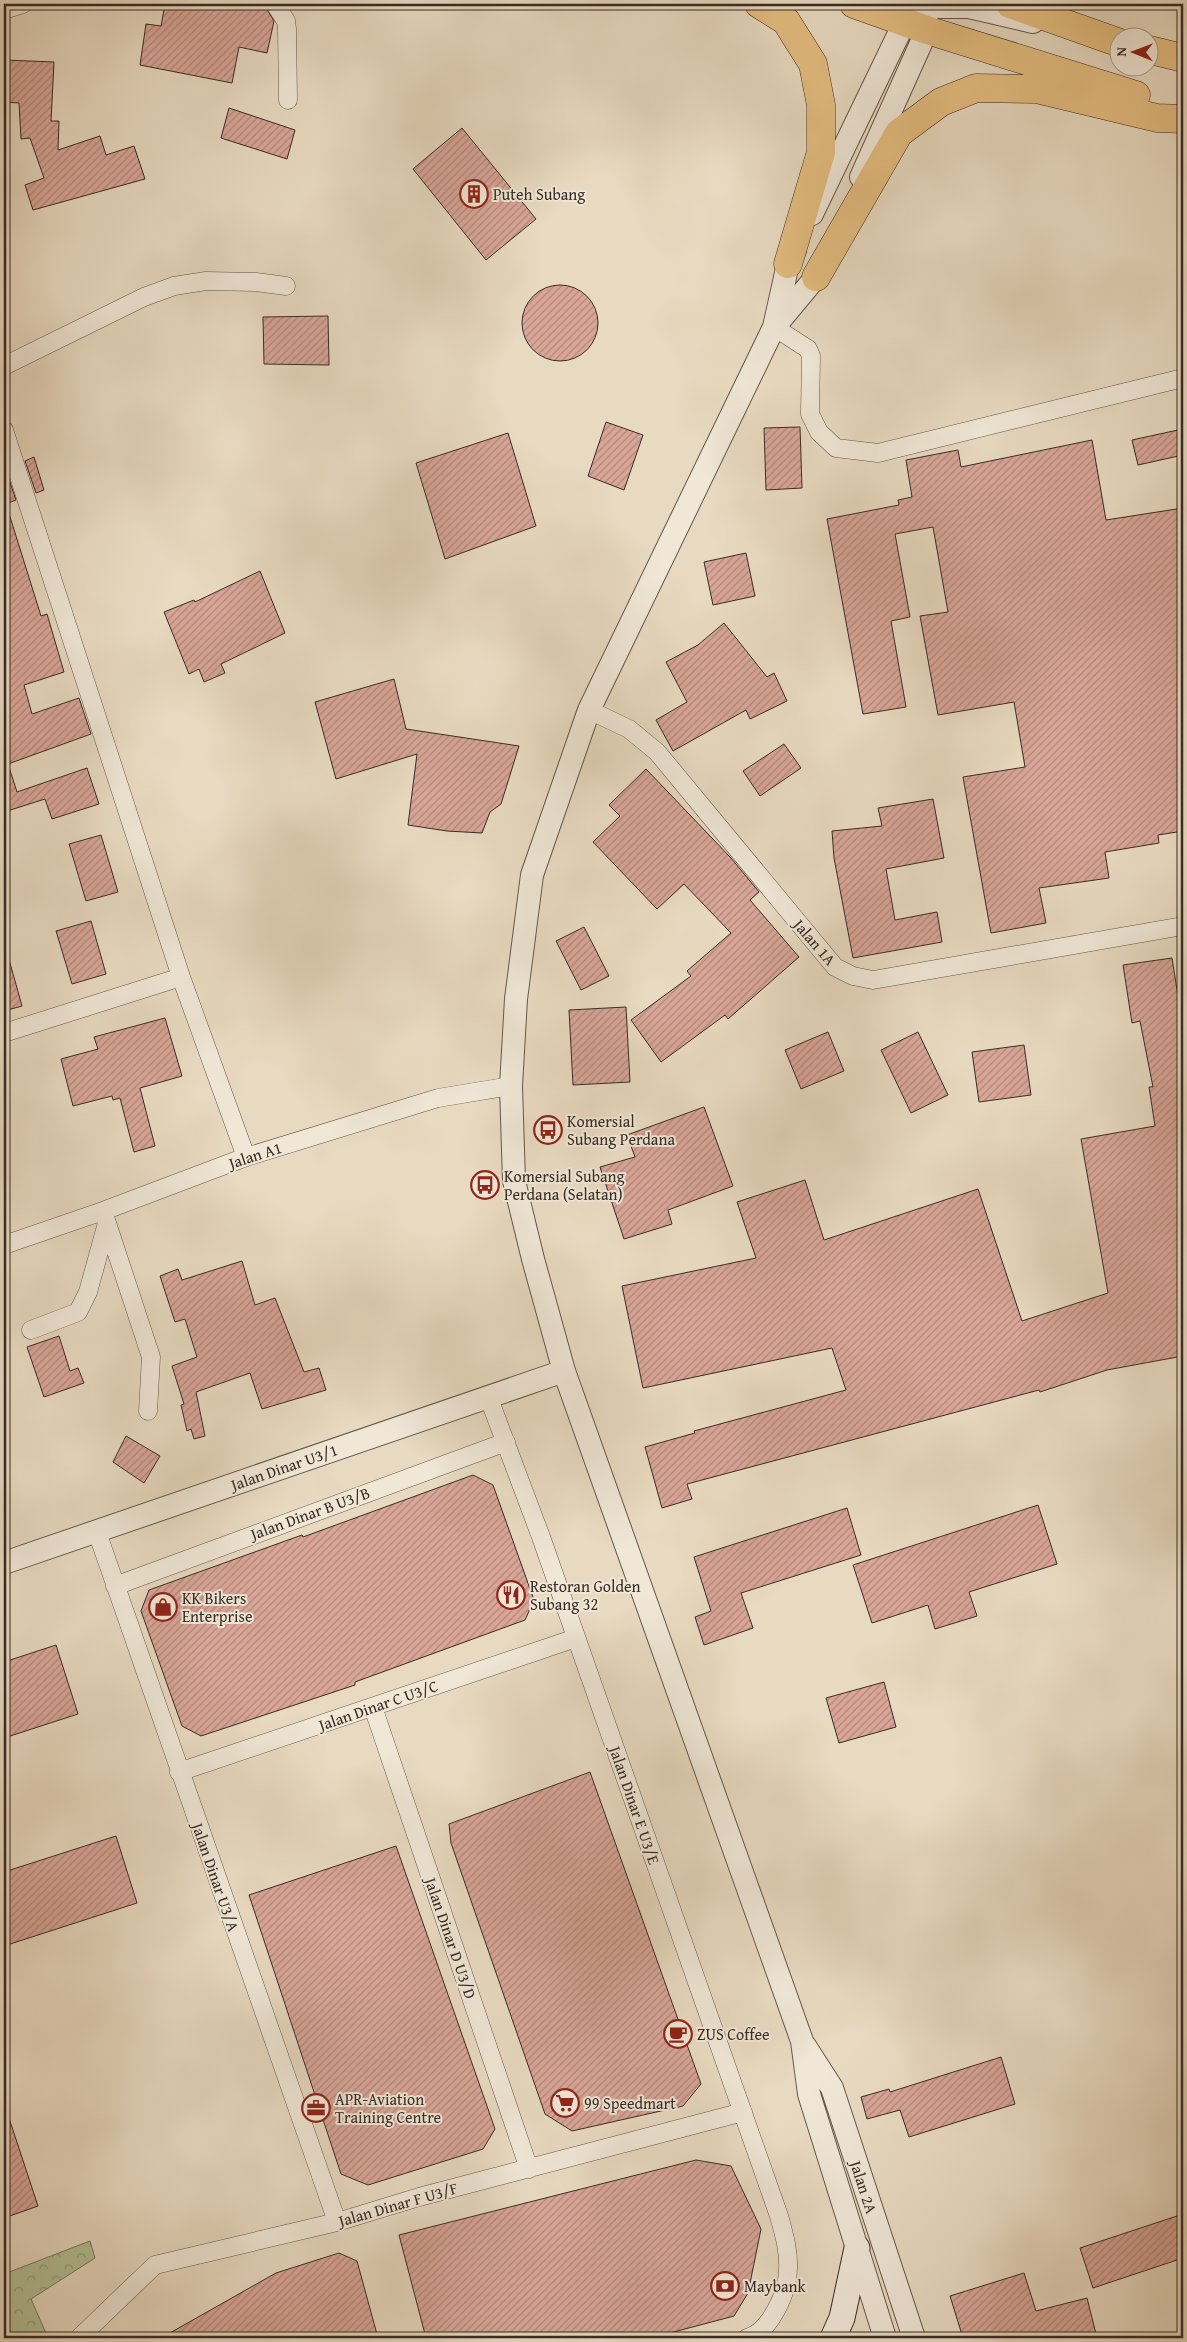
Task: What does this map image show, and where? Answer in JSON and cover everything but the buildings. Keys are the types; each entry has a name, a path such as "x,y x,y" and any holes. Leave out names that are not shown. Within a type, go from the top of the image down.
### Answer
{"main road":[{"path":"760,4 786,21 813,64 821,105 821,152 788,264"},
{"path":"854,4 920,16 1118,90 1183,107"},
{"path":"1010,4 1110,40"},
{"path":"1160,52 1183,58"},
{"path":"816,277 899,133 941,102 976,88 1036,89 1157,118 1183,119"},
{"path":"833,2338 842,2318 857,2248"}],"street":[{"path":"4,10 22,4"},
{"path":"276,4 286,21 288,100"},
{"path":"920,16 969,7 1110,40"},
{"path":"885,2338 808,2094 802,2041 564,1371 514,1181 511,1086 516,999 532,875 589,710 774,327 788,264 920,16"},
{"path":"774,327 816,277 920,16"},
{"path":"4,366 144,297 174,286 206,281 256,282 286,286"},
{"path":"774,327 808,349 811,356 810,414 819,432 836,448 878,453 1183,378"},
{"path":"4,433 181,977 246,1157"},
{"name":"Jalan 1A","path":"589,710 629,729 657,752 835,967 854,976 873,980 1183,926"},
{"path":"4,1033 181,977"},
{"name":"Jalan A1","path":"4,1245 105,1217 246,1157 438,1098 511,1086"},
{"path":"31,1330 78,1312 88,1292 105,1217"},
{"path":"105,1217 151,1356 148,1411"},
{"name":"Jalan Dinar U3/1","path":"4,1562 97,1532 564,1371"},
{"name":"Jalan Dinar E U3/E","path":"488,1396 576,1638 743,2112 787,2244 789,2272 780,2300 770,2321 755,2336 747,2338"},
{"name":"Jalan Dinar B U3/B","path":"115,1586 506,1442"},
{"name":"Jalan Dinar U3/A","path":"97,1532 337,2222"},
{"name":"Jalan Dinar C U3/C","path":"179,1772 576,1638"},
{"name":"Jalan Dinar D U3/D","path":"373,1707 529,2169"},
{"name":"Jalan 2A","path":"802,2041 832,2088 914,2338"},
{"name":"Jalan Dinar F U3/F","path":"79,2338 155,2265 337,2222 420,2197 743,2112"}],"green space":[{"path":"90,2241 95,2258 31,2299 48,2338 4,2338 4,2274"}],"place":[{"name":"Puteh Subang","path":"474,194"},
{"name":"Komersial Subang Perdana","path":"548,1130"},
{"name":"Komersial Subang Perdana (Selatan)","path":"485,1185"},
{"name":"Restoran Golden Subang 32","path":"511,1595"},
{"name":"KK Bikers Enterprise","path":"163,1607"},
{"name":"ZUS Coffee","path":"678,2034"},
{"name":"99 Speedmart","path":"565,2103"},
{"name":"APR-Aviation Training Centre","path":"316,2108"},
{"name":"Maybank","path":"725,2286"}]}
